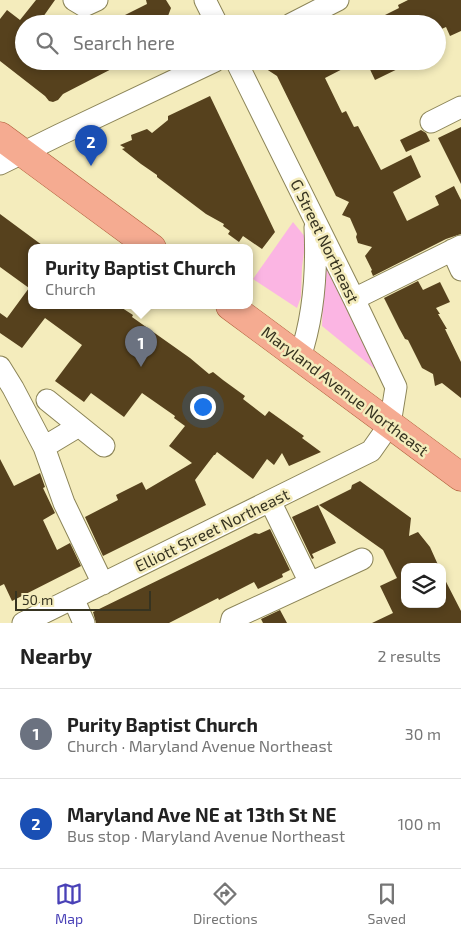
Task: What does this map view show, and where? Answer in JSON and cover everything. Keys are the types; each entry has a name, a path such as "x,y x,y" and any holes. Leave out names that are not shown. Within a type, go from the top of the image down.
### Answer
{"main road":[{"path":"0,136 12,158 146,244"},
{"name":"Maryland Avenue Northeast","path":"234,309 461,477"}],"street":[{"path":"74,0 84,6 98,0"},
{"path":"205,0 212,15"},
{"path":"308,15 334,1"},
{"path":"12,158 196,70"},
{"name":"G Street Northeast","path":"240,70 396,387 390,424"},
{"path":"431,122 461,107"},
{"path":"300,357 310,322 316,253 315,220"},
{"path":"354,299 456,248 461,270"},
{"path":"0,367 44,447 64,502 103,584"},
{"path":"47,400 104,446"},
{"name":"Elliott Street Northeast","path":"23,623 371,452 390,424"},
{"path":"44,447 79,426"},
{"path":"270,501 310,583"},
{"path":"231,623 232,620 362,559"},
{"path":"73,598 84,623"}],"shaded area":[{"path":"293,222 306,238 302,267 301,297 297,308 253,279"},
{"path":"324,256 377,371 322,326"}],"building":[{"path":"36,0 55,0 44,15 24,15"},
{"path":"146,0 166,0 171,8 168,15 125,15 147,4"},
{"path":"408,0 461,0 461,31 450,36 446,27 446,15 385,15 399,8 398,5"},
{"path":"7,10 15,16 15,70 110,70 63,94 58,100 49,101 0,61 0,19"},
{"path":"268,70 341,70 325,78 342,113 346,111 354,127 358,126 381,170 411,155 421,177 393,192 407,221 439,205 435,196 454,186 461,200 461,234 446,239 373,276 365,256 372,247 358,243 357,234 350,218 342,215 349,202 336,196 277,76"},
{"path":"370,70 396,70 375,80"},
{"path":"210,96 275,232 262,249 243,236 239,242 228,234 230,231 223,226 224,224 206,214 157,177 157,175 122,149 125,148 120,145 132,140 131,135 147,129 152,133 168,120 168,116"},
{"path":"461,127 461,184 438,138"},
{"path":"421,130 426,133 430,141 406,152 400,140"},
{"path":"0,214 41,244 28,244 28,287 0,267"},
{"path":"418,281 423,290 440,282 450,302 436,308 461,362 461,398 442,383 435,386 433,374 422,368 384,298"},
{"path":"28,289 28,309 124,309 209,374 213,372 245,396 243,399 265,416 269,411 304,436 302,438 321,452 289,466 282,453 274,465 267,459 253,479 217,452 195,480 206,505 103,556 85,517 118,500 116,495 142,482 146,490 192,463 169,446 185,426 174,418 175,416 142,393 124,417 91,393 84,402 55,381 82,345 45,318 22,348 0,333 0,313 7,318"},
{"path":"0,459 14,486 40,473 45,487 43,488 55,513 43,520 57,550 70,543 81,566 12,601 4,584 0,586"},
{"path":"360,481 411,518 409,536 418,532 430,547 437,563 401,563 401,608 446,608 446,582 461,611 461,623 372,623 393,613 380,586 397,578 383,550 319,505 351,489 352,485"},
{"path":"318,505 336,543 312,554 314,558 312,559 292,517"},
{"path":"270,529 290,570 282,574 283,577 258,589 254,582 169,623 96,623 93,612 255,533 259,534"},
{"path":"280,610 287,623 263,623 261,619"}],"place":[{"name":"Maryland Ave NE at 13th St NE","path":"91,166"},
{"name":"Purity Baptist Church","path":"141,367"}]}
